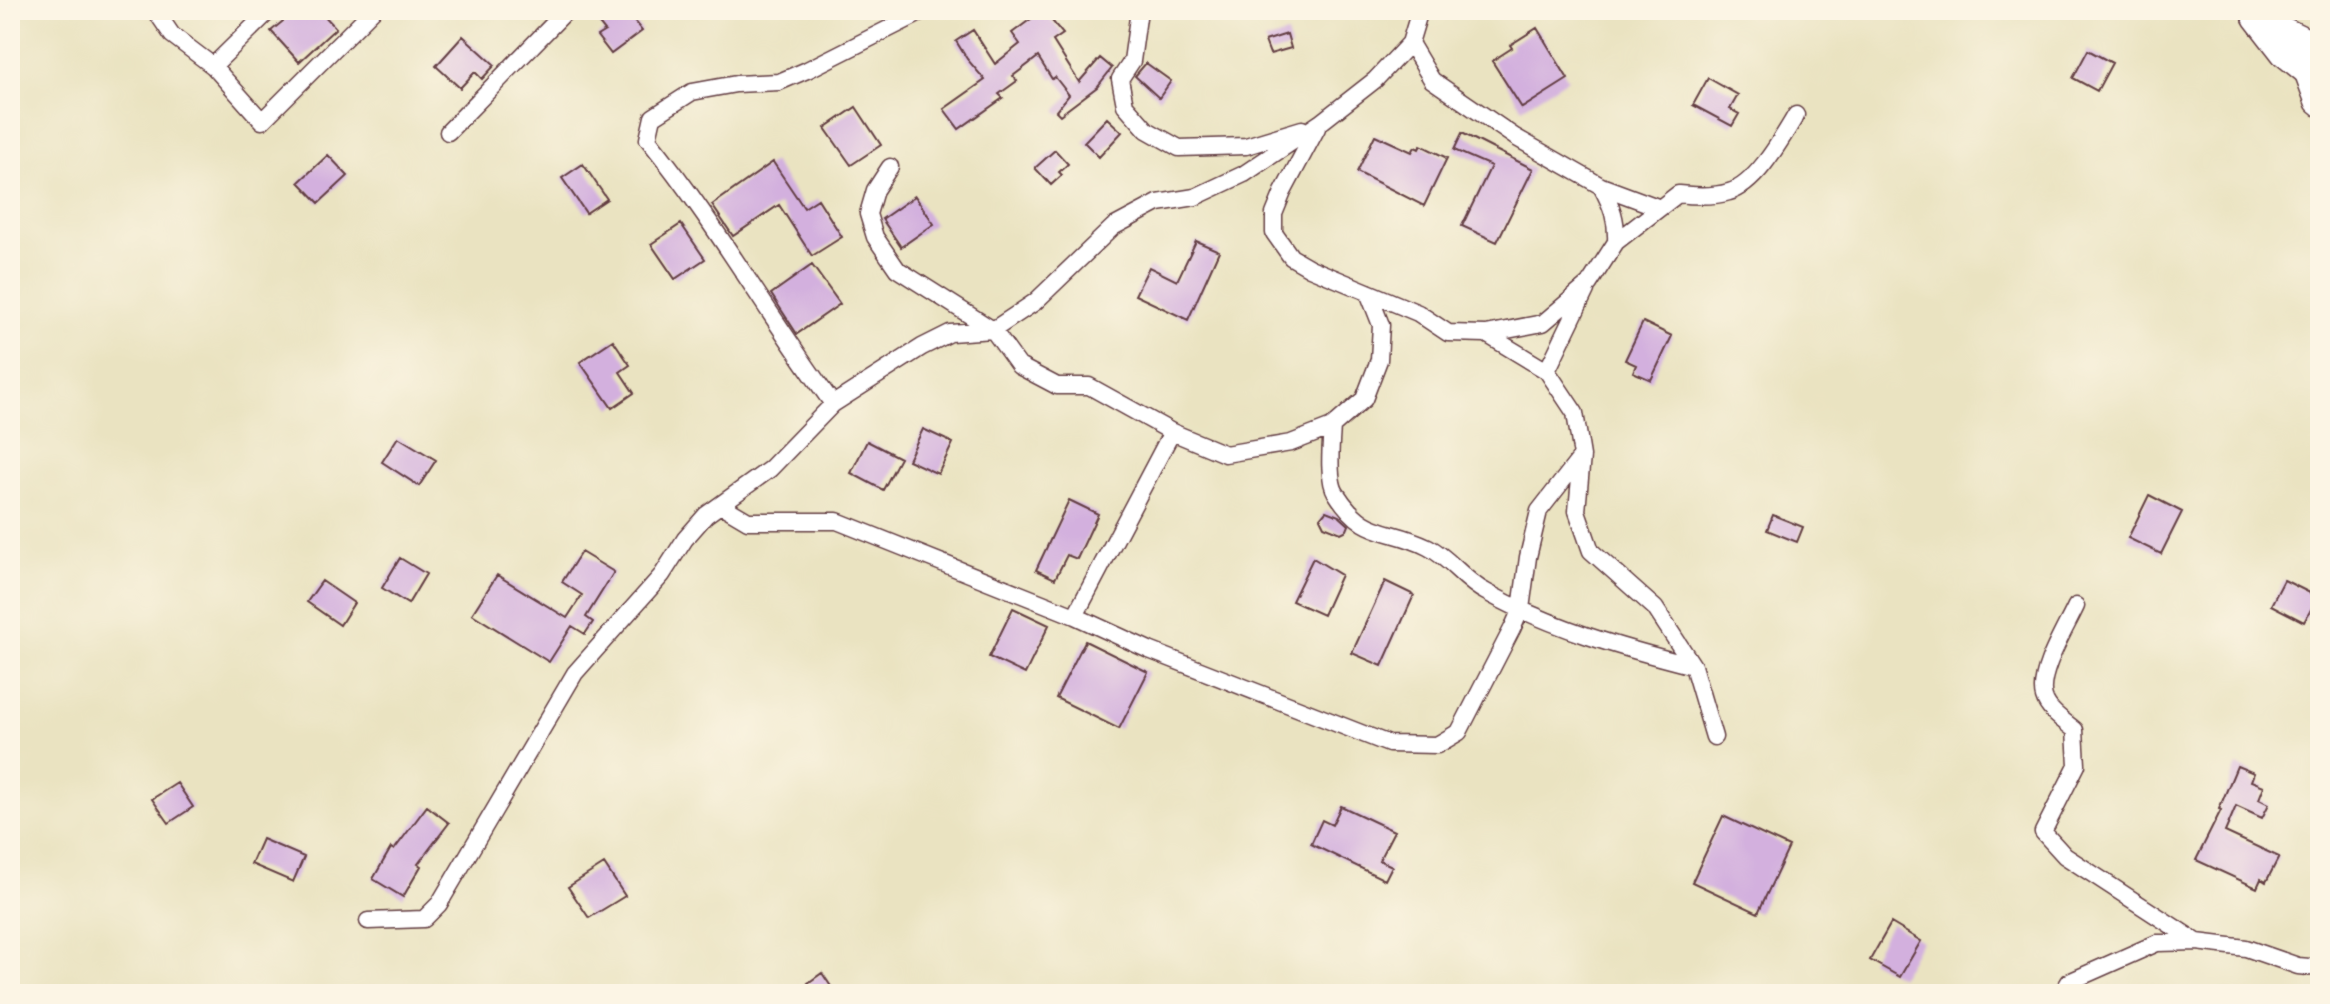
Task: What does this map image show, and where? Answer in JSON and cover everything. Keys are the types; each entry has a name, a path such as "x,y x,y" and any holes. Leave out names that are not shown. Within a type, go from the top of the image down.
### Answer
{"main road":[{"path":"2248,14 2320,48"},
{"path":"2248,14 2310,76"}],"street":[{"path":"155,10 172,35 213,66 262,121 373,10"},
{"path":"213,66 270,10"},
{"path":"448,132 567,10"},
{"path":"833,404 787,342 682,182 648,139 653,117 692,92 736,84 779,82 926,10"},
{"path":"1139,10 1132,61 1120,79 1125,105 1147,130 1179,148 1246,146 1320,123"},
{"path":"368,921 424,919 439,904 575,673 662,575 685,539 706,515 770,469 833,404 922,347 950,333 993,330 1035,302 1113,227 1158,203 1195,197 1244,174 1320,123 1375,80 1410,43 1420,10"},
{"path":"1410,43 1432,80 1515,137 1601,186 1660,208"},
{"path":"2310,76 2314,104 2320,109"},
{"path":"1547,371 1589,284 1616,242 1678,194 1704,196 1733,192 1766,164 1796,115"},
{"path":"1320,123 1274,214 1274,233 1291,257 1418,313 1448,333 1486,334 1543,323 1589,284"},
{"path":"890,167 875,190 868,214 875,237 897,269 993,330 1019,366 1057,386 1089,386 1172,432 1225,454 1291,443 1332,427 1364,399 1379,360 1381,325 1368,292"},
{"path":"1601,186 1614,213 1616,242"},
{"path":"1486,334 1547,371 1575,413 1582,456 1577,511 1591,551 1655,608 1693,666 1714,737"},
{"path":"1332,427 1330,456 1334,489 1357,521 1428,547 1482,591 1521,609 1609,645 1693,666"},
{"path":"1075,616 1172,432"},
{"path":"721,505 748,521 837,521 1075,616 1149,650 1389,744 1437,745 1459,732 1521,609 1528,557 1539,511 1582,456"},
{"path":"2076,606 2043,678 2044,698 2058,717 2075,730 2077,765 2043,832 2065,856 2197,942"},
{"path":"2062,994 2069,982 2157,943 2197,942 2246,948 2298,966 2320,968"}],"building":[{"path":"281,10 319,10 336,28 299,62 271,31 288,17"},
{"path":"588,10 625,10 642,31 611,54 597,36 605,31"},
{"path":"1043,10 1063,34 1053,41 1079,82 1100,58 1112,68 1097,87 1060,115 1056,111 1069,95 1055,77 1052,79 1038,57 1013,76 1017,81 999,94 1003,98 959,129 944,109 985,80 956,41 973,30 995,64 1020,44 1012,33"},
{"path":"1537,28 1568,79 1522,108 1492,61"},
{"path":"1287,34 1291,48 1270,54 1265,41"},
{"path":"463,36 495,65 482,79 475,72 460,88 436,66"},
{"path":"2088,50 2112,63 2097,91 2073,78"},
{"path":"1146,63 1171,81 1159,98 1135,76"},
{"path":"1708,78 1738,95 1730,109 1739,114 1732,126 1693,105"},
{"path":"856,107 881,145 851,165 825,128"},
{"path":"1107,118 1122,132 1099,157 1084,142"},
{"path":"1462,133 1533,169 1497,242 1462,226 1491,166 1454,150"},
{"path":"1375,135 1412,152 1421,145 1447,158 1424,206 1357,172"},
{"path":"1055,150 1068,164 1051,185 1035,168"},
{"path":"328,155 348,176 319,203 299,182"},
{"path":"773,162 804,208 818,199 842,237 812,256 779,205 733,236 712,205"},
{"path":"583,164 607,199 586,213 562,178"},
{"path":"915,196 934,224 901,247 882,219"},
{"path":"681,224 705,259 675,279 651,244"},
{"path":"1196,241 1219,251 1188,320 1135,295 1149,267 1177,281"},
{"path":"812,265 840,304 797,334 771,294"},
{"path":"1643,322 1672,336 1651,380 1633,372 1636,365 1625,360"},
{"path":"613,340 630,365 620,372 634,393 612,408 580,362"},
{"path":"923,429 953,443 938,474 908,460"},
{"path":"398,437 436,460 419,486 382,462"},
{"path":"867,441 900,458 883,490 851,473"},
{"path":"2149,495 2182,512 2161,554 2128,538"},
{"path":"1069,500 1098,514 1077,559 1067,555 1055,579 1036,570"},
{"path":"1326,511 1339,516 1349,525 1347,530 1341,533 1324,526 1320,518"},
{"path":"1773,515 1803,527 1797,542 1767,530"},
{"path":"581,552 614,572 586,617 593,622 585,634 572,626 549,662 472,614 497,575 567,618 582,595 562,582"},
{"path":"400,558 426,574 408,604 382,588"},
{"path":"1313,558 1341,575 1323,615 1292,601"},
{"path":"2284,580 2318,597 2304,622 2271,605"},
{"path":"322,581 354,603 340,625 307,602"},
{"path":"1385,581 1414,595 1382,666 1352,653"},
{"path":"1013,608 1049,625 1025,674 989,657"},
{"path":"1085,641 1148,672 1119,729 1056,698"},
{"path":"2237,766 2254,773 2251,781 2264,786 2259,799 2269,804 2262,818 2236,806 2225,832 2279,857 2266,882 2261,879 2257,888 2196,860 2221,810"},
{"path":"177,783 193,807 169,823 152,799"},
{"path":"427,806 449,823 418,864 421,866 403,897 373,879 391,848 394,850"},
{"path":"1341,806 1394,831 1379,860 1392,866 1385,880 1311,844 1322,820 1332,825"},
{"path":"1723,816 1789,847 1758,913 1692,882"},
{"path":"262,839 304,857 293,882 251,864"},
{"path":"604,864 625,896 589,918 568,887"},
{"path":"1891,923 1921,941 1900,977 1870,960"},
{"path":"822,973 832,988 815,994 808,983"}]}
